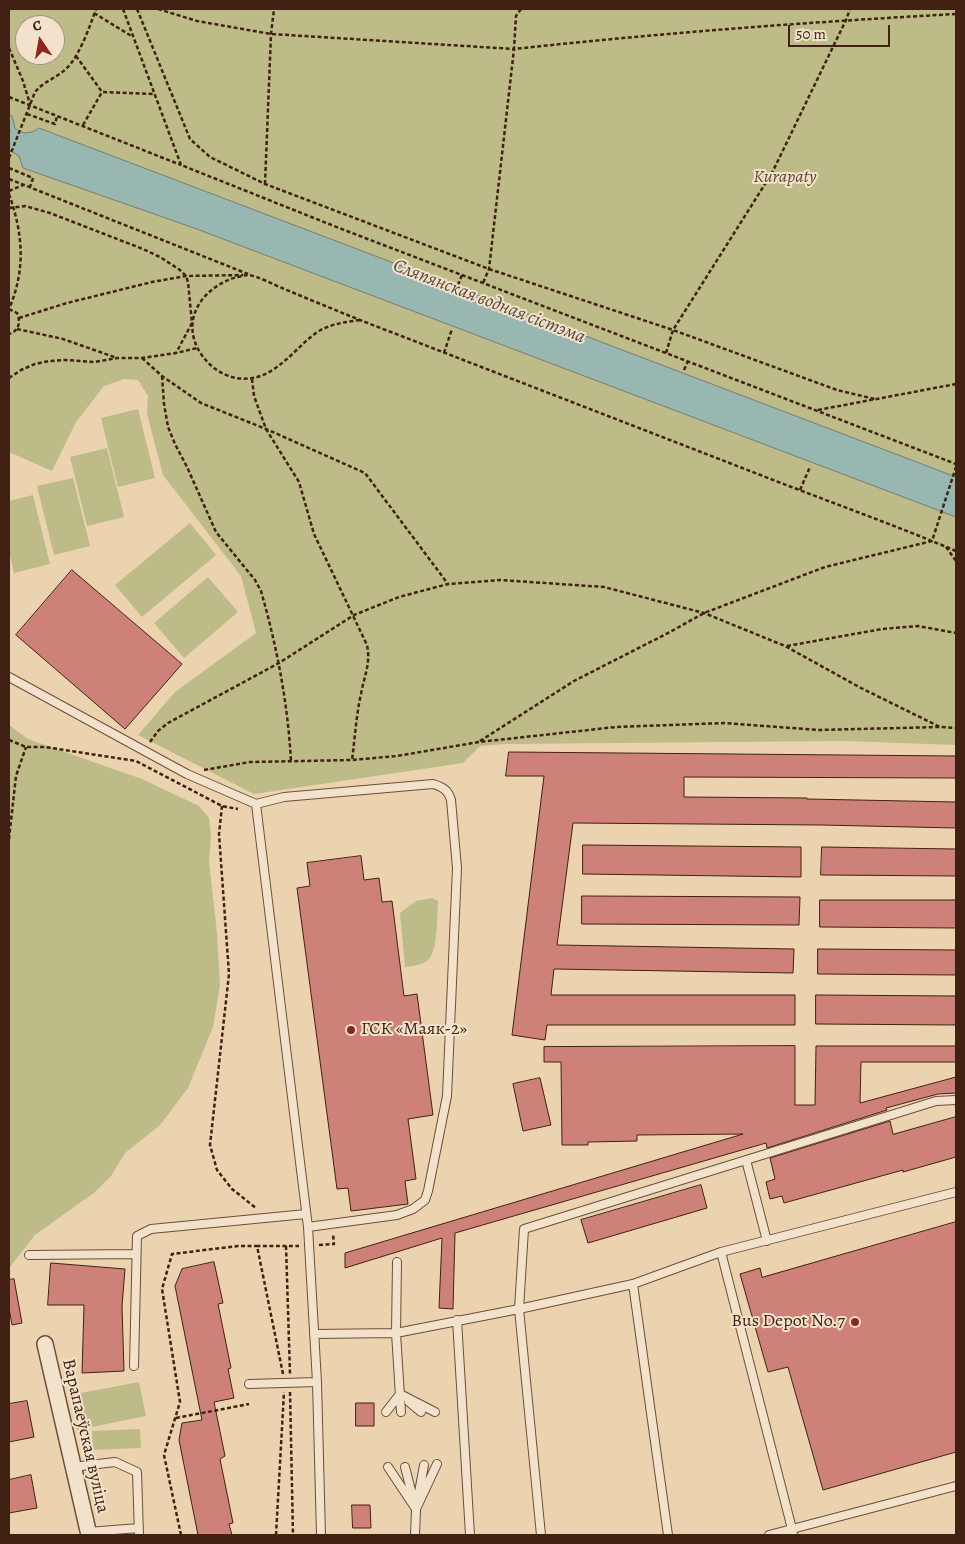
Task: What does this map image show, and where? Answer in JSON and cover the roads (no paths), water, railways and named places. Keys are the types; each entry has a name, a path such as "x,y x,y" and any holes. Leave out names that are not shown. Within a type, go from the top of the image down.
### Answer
{"street":[{"name":"Варапаеўская вуліца","path":"45,1344 88,1534"}],"lane":[{"path":"9,677 187,774 256,804 284,797 433,784 442,787 449,793 457,868 447,1096 428,1191 424,1200 413,1209 397,1215 308,1227"},
{"path":"256,804 308,1227 317,1382 321,1535"},
{"path":"541,1535 519,1309 524,1229 936,1101 956,1100"},
{"path":"746,1160 767,1241"},
{"path":"314,1334 396,1333 633,1284 721,1252 956,1192"},
{"path":"134,1366 137,1236 151,1229 306,1214"},
{"path":"721,1252 792,1532"},
{"path":"29,1255 136,1254"},
{"path":"396,1262 396,1333 401,1412"},
{"path":"633,1284 668,1535"},
{"path":"457,1320 470,1535"},
{"path":"249,1384 317,1382"},
{"path":"386,1412 400,1394"},
{"path":"400,1394 435,1412"},
{"path":"400,1394 421,1412"},
{"path":"73,1468 115,1462 137,1472 139,1532 88,1534"},
{"path":"416,1509 437,1464"},
{"path":"415,1535 416,1509 424,1465"},
{"path":"388,1467 416,1509"},
{"path":"405,1467 416,1509"},
{"path":"769,1535 792,1532 956,1486"}],"water":[{"name":"Сляпянская водная сістэма","path":"9,115 12,116 15,128 21,132 33,132 39,128 956,477 956,517 194,228 23,168 19,156 9,150"}],"place":[{"name":"ГСК «Маяк-2»","path":"351,1030"},
{"name":"Bus Depot No.7","path":"855,1322"}],"park label":[{"name":"Kurapaty","path":"785,178"}]}
